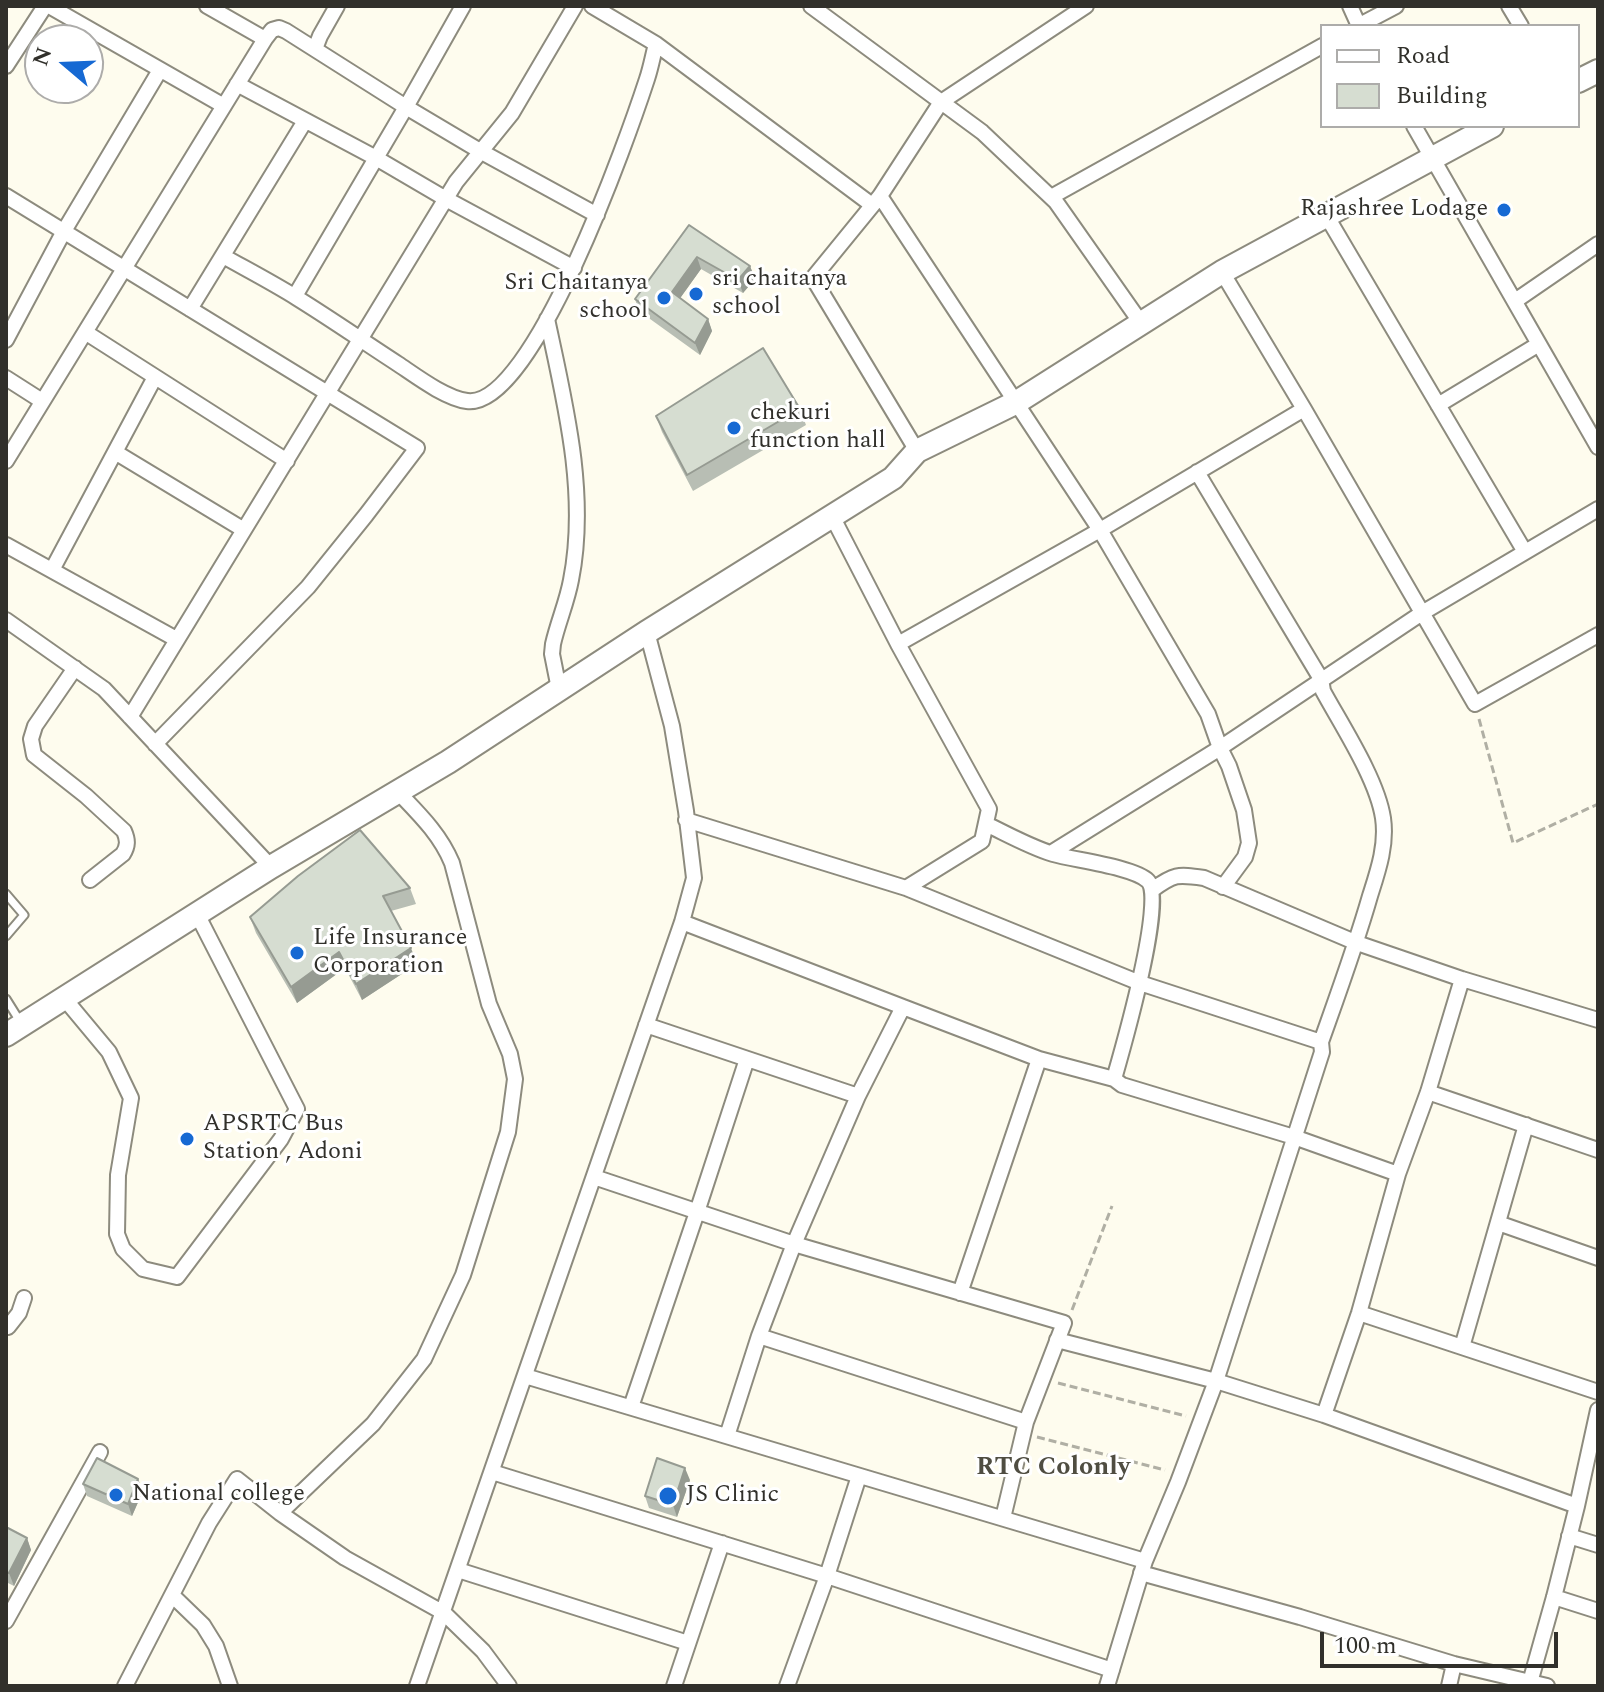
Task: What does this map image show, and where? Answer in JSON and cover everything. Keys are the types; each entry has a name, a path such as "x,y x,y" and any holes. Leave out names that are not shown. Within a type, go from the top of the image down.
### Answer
{"main road":[{"path":"1580,80 1598,71"},
{"path":"14,1030 271,867 448,762 647,632 893,478 917,451 1017,402 1222,272 1488,128"}],"street":[{"path":"6,66 47,6 224,106"},
{"path":"207,6 265,39"},
{"path":"315,49 337,6"},
{"path":"295,296 463,6"},
{"path":"130,717 456,182 512,113 575,6"},
{"path":"592,6 656,44 876,201 1017,402 1100,530 1208,714 1244,810 1249,843 1245,857 1223,887"},
{"path":"811,6 982,132 1051,197 1141,323"},
{"path":"917,451 813,278 876,201 941,102 1086,6"},
{"path":"1363,24 1396,6"},
{"path":"1509,6 1520,24"},
{"path":"7,457 272,30 279,28 286,31 480,151 597,215"},
{"path":"223,256 295,296 431,386 465,401 480,401 499,389 515,372 574,268 597,215 648,76 656,44"},
{"path":"1051,197 1320,47"},
{"path":"6,340 64,231 160,70"},
{"path":"237,84 574,268"},
{"path":"190,309 305,121"},
{"path":"1415,128 1598,447"},
{"path":"6,196 417,448 308,587 155,744"},
{"path":"1326,215 1525,552"},
{"path":"1515,301 1598,244"},
{"path":"1222,272 1475,704 1598,635"},
{"path":"547,319 562,389 575,479 577,535 572,579 553,644 559,689"},
{"path":"85,332 287,461"},
{"path":"1438,405 1539,344"},
{"path":"52,570 155,377"},
{"path":"6,378 42,401"},
{"path":"898,644 1100,530 1304,409"},
{"path":"115,452 244,530"},
{"path":"1107,1686 1143,1567 1216,1381 1322,1052 1321,1042 1357,943 1381,860 1384,837 1383,816 1373,784 1323,691 1321,679 1197,472"},
{"path":"1051,853 1220,748 1422,613 1598,509"},
{"path":"832,516 989,809 982,841 906,888"},
{"path":"6,545 176,639"},
{"path":"6,620 104,689 271,867"},
{"path":"417,1686 682,922 694,878 672,726 647,632"},
{"path":"75,668 35,726 31,739 34,755 86,796 124,831 128,839 123,854 90,880"},
{"path":"280,1513 373,1424 424,1359 463,1275 508,1132 515,1079 510,1054 489,1004 452,863 430,825 398,792"},
{"path":"686,820 906,888 1140,983 1321,1042"},
{"path":"986,824 1051,853 1132,873 1148,881 1152,890 1152,907 1140,983 1114,1079"},
{"path":"1152,890 1170,877 1184,875 1204,878 1357,943 1598,1020"},
{"path":"64,998 109,1052 131,1098 118,1175 117,1234 123,1249 143,1269 177,1277 281,1139 297,1109 197,914"},
{"path":"682,922 1039,1059 1114,1079 1122,1085 1294,1137 1398,1174"},
{"path":"1324,1415 1359,1313 1398,1174 1428,1092 1462,979"},
{"path":"727,1436 759,1336 794,1244 858,1096 903,1007"},
{"path":"646,1025 858,1096"},
{"path":"631,1407 747,1059"},
{"path":"960,1293 1039,1059"},
{"path":"1428,1092 1598,1150"},
{"path":"1462,1347 1526,1125"},
{"path":"594,1177 794,1244 1064,1323 1028,1429 1003,1518"},
{"path":"1498,1223 1598,1258"},
{"path":"7,1329 19,1313 24,1298"},
{"path":"1359,1313 1598,1392"},
{"path":"759,1336 1028,1429"},
{"path":"1057,1340 1216,1381 1324,1415 1577,1506"},
{"path":"525,1376 1003,1518 1143,1567 1454,1664 1547,1686"},
{"path":"1529,1684 1593,1458 1598,1410"},
{"path":"6,1621 100,1452"},
{"path":"492,1472 827,1576 1112,1670"},
{"path":"787,1686 859,1476"},
{"path":"125,1686 209,1523 237,1479 345,1558 444,1613 483,1651 509,1686"},
{"path":"1569,1536 1598,1545"},
{"path":"674,1686 722,1543"},
{"path":"458,1570 688,1643"},
{"path":"173,1596 203,1625 216,1646 230,1686"},
{"path":"1554,1597 1598,1611"},
{"path":"1449,1686 1454,1664"}],"lane":[{"path":"6,894 24,915 6,936"},
{"path":"6,999 14,1030"}],"path":[{"path":"1475,704 1513,843 1598,804"},
{"path":"1070,1314 1112,1206"},
{"path":"1050,1381 1189,1416"},
{"path":"1028,1429 1175,1473"}],"building":[{"name":"Sri Chaitanya school","path":"689,225 750,266 738,280 697,257 672,292 708,319 695,343 635,299"},
{"name":"chekuri function hall","path":"763,348 800,409 687,475 656,416"},
{"path":"360,830 410,888 383,896 411,948 356,984 339,952 291,987 250,917"},
{"path":"97,1458 138,1479 128,1504 83,1484"},
{"path":"657,1458 685,1468 673,1505 645,1496"},
{"path":"6,1527 27,1538 9,1573 6,1572"}],"place":[{"name":"Rajashree Lodage","path":"1504,210"},
{"name":"sri chaitanya school","path":"696,294"},
{"name":"Sri Chaitanya school","path":"664,298"},
{"name":"chekuri function hall","path":"734,428"},
{"name":"Life Insurance Corporation","path":"297,953"},
{"name":"APSRTC Bus Station , Adoni","path":"187,1139"},
{"name":"National college","path":"116,1495"},
{"name":"JS Clinic","path":"668,1496"}],"district":[{"name":"RTC Colonly","path":"1053,1469"}]}
